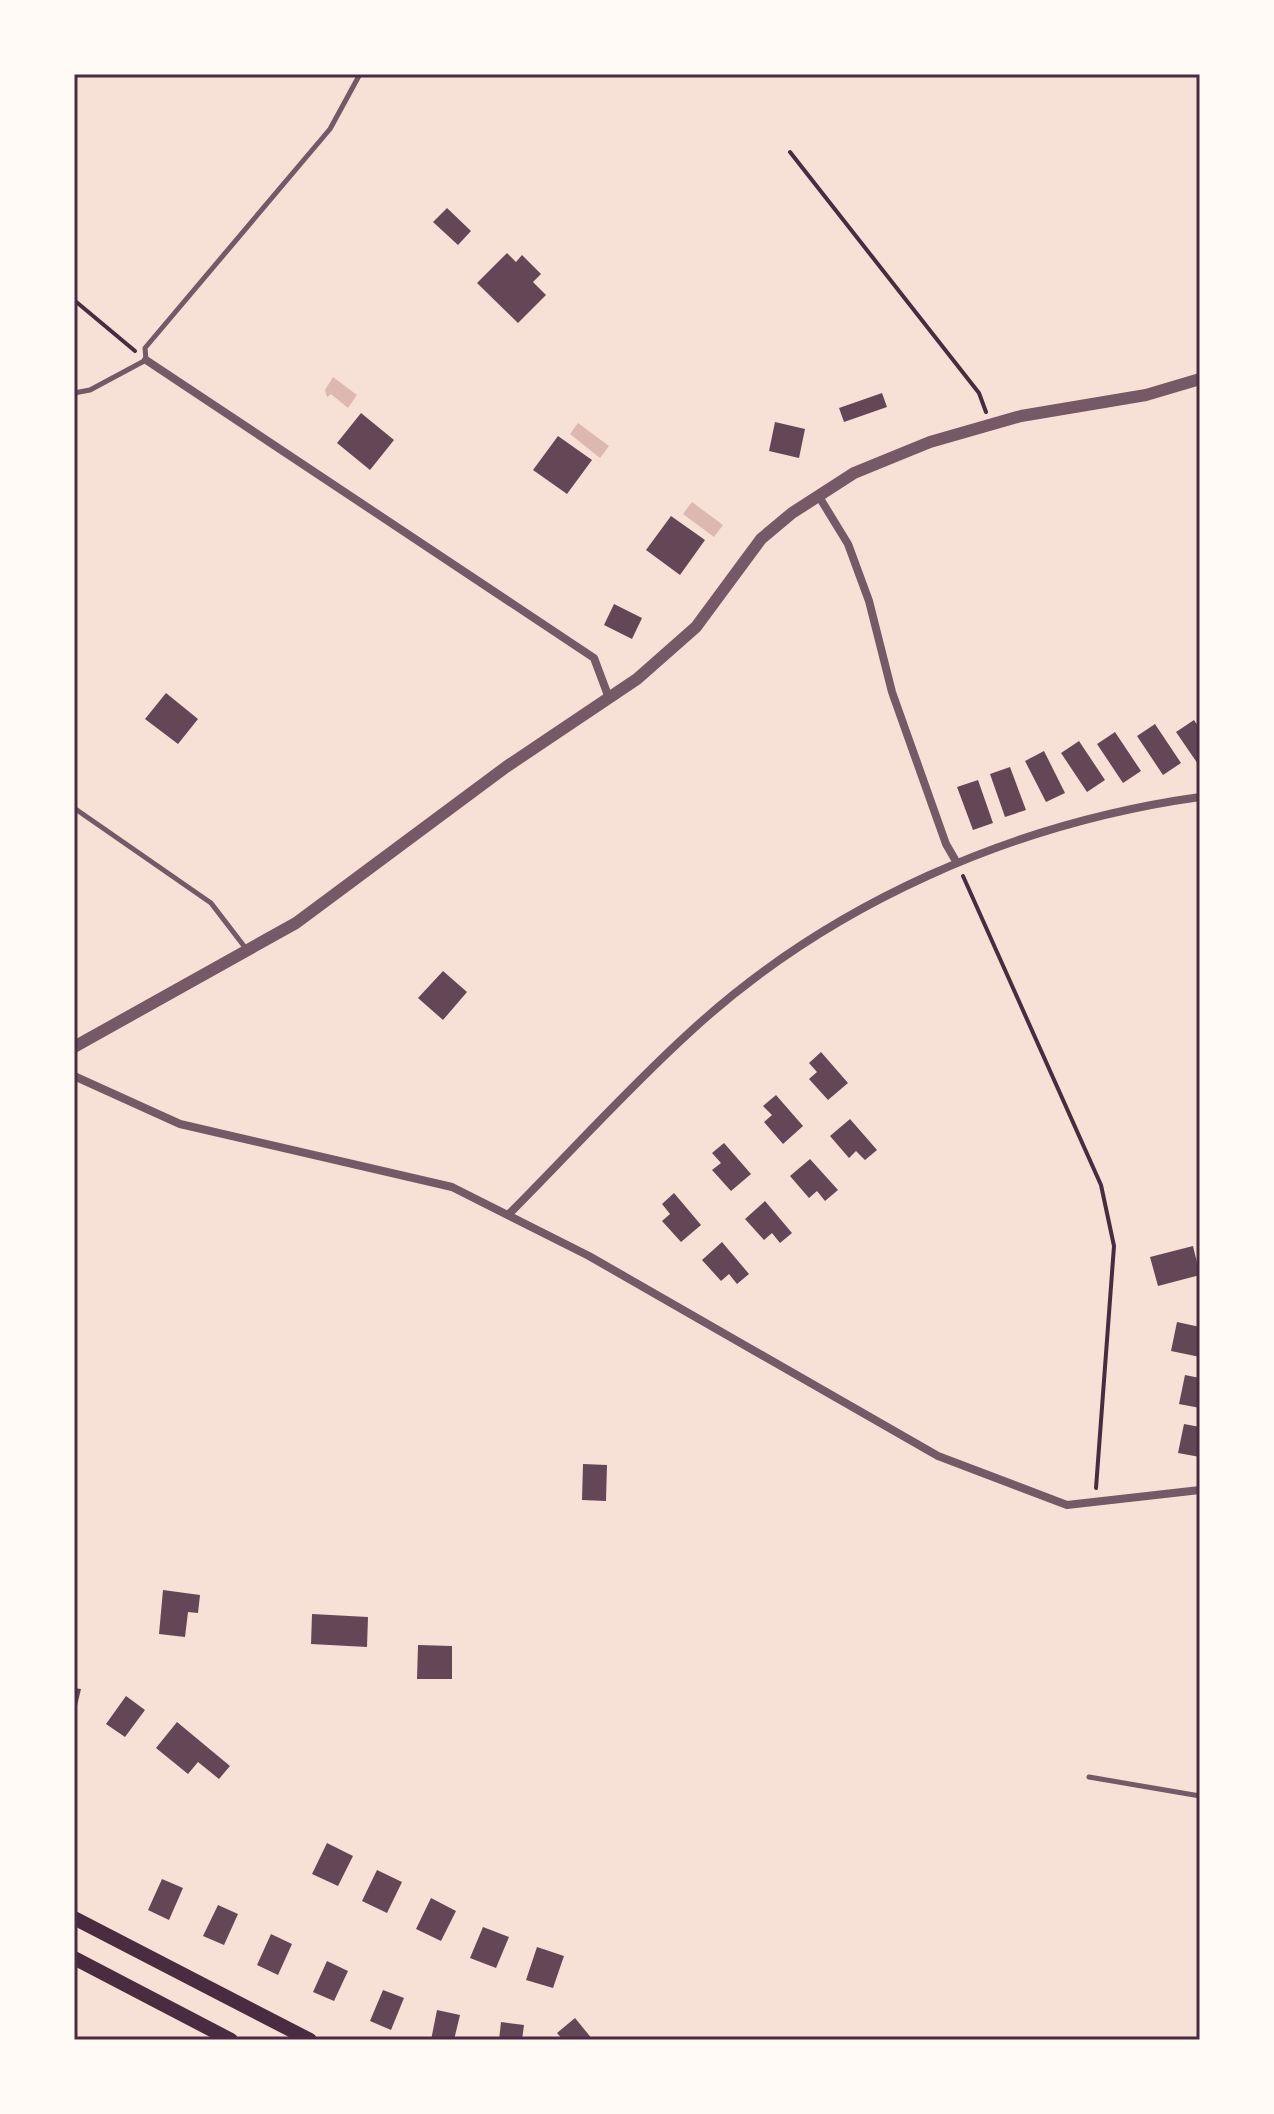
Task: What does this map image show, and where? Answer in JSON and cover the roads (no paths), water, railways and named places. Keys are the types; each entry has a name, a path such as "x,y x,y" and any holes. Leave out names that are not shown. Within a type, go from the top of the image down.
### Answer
{"main road":[{"path":"74,1918 310,2040"},
{"path":"74,1958 231,2040"}],"street":[{"path":"146,360 594,658 609,698"},
{"path":"74,1047 296,923 506,767 609,698 686,638 761,539 818,495 866,467 930,442 1021,416 1146,395 1200,379"},
{"path":"818,495 848,544 869,601 892,692 946,844 957,863"},
{"path":"508,1215 691,1030 829,926 957,863 1085,820 1200,797"},
{"path":"74,1076 180,1124 452,1187 589,1256 938,1456 1067,1505 1200,1490"}],"lane":[{"path":"74,393 90,390 146,360 145,348 330,129 360,74"},
{"path":"74,808 211,903 247,950"},
{"path":"1089,1777 1200,1796"}]}
